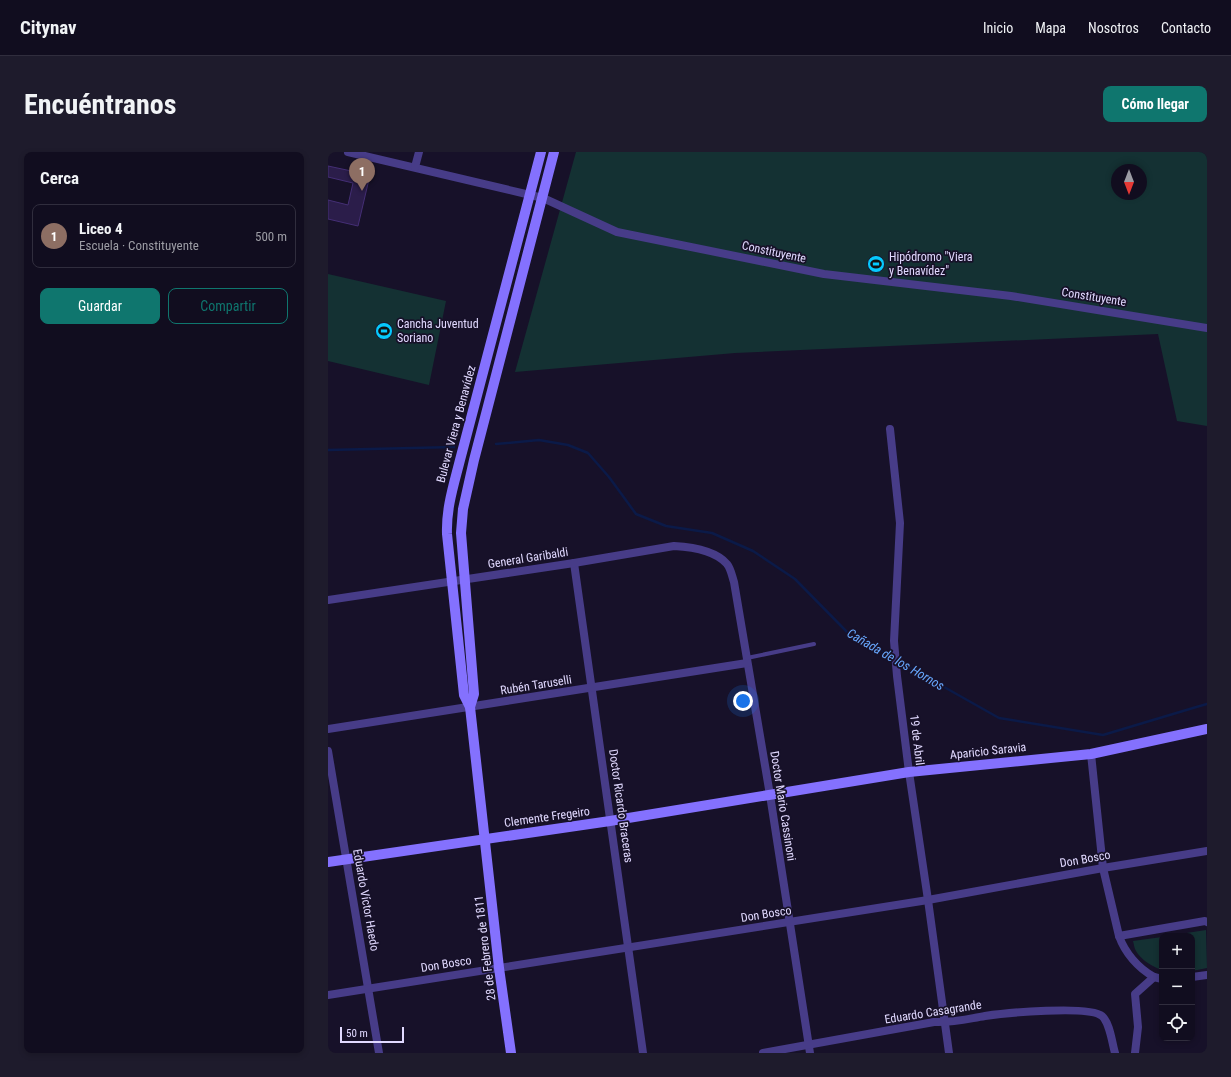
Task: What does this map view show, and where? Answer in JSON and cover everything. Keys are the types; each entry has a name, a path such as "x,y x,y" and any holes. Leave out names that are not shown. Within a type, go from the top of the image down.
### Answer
{"street":[{"name":"Constituyente","path":"348,152 543,198 617,232 824,274 1011,296 1207,328"},
{"path":"415,168 419,152"},
{"name":"Bulevar Viera y Benavídez","path":"485,839 470,707 464,695 447,534 447,517 460,460 541,152"},
{"name":"Bulevar Viera y Benavídez","path":"470,707 474,694 464,580 461,533 462,509 554,152"},
{"name":"19 de Abril","path":"890,429 900,523 894,641 896,666 909,772 949,1053"},
{"name":"General Garibaldi","path":"328,600 679,546 691,547 708,552 716,556 727,565"},
{"name":"Doctor Ricardo Braceras","path":"574,563 643,1053"},
{"name":"Doctor Mario Cassinoni","path":"727,565 732,573 734,582 770,795 809,1049"},
{"name":"Rubén Taruselli","path":"328,729 592,688 747,661"},
{"name":"Aparicio Saravia","path":"770,795 909,772 1091,754 1207,730"},
{"name":"Eduardo Víctor Haedo","path":"328,751 330,773 369,988 379,1053"},
{"path":"1091,754 1103,868 1119,936 1122,945 1132,959 1141,968 1158,978 1135,994 1138,1027 1135,1053"},
{"name":"Clemente Fregeiro","path":"328,862 610,821 770,795"},
{"name":"28 de Febrero de 1811","path":"485,839 499,968 511,1053"},
{"name":"Don Bosco","path":"328,995 928,900 1103,868 1207,851"},
{"path":"1119,936 1205,921 1207,922"},
{"path":"1195,977 1207,975"},
{"name":"Eduardo Casagrande","path":"763,1053 809,1049 934,1022 944,1023 1000,1014 1077,1010 1093,1011 1105,1019 1115,1053"}],"lane":[{"path":"747,661 814,644"}],"green space":[{"name":"Hipódromo \"Viera y Benavídez\"","path":"576,152 1207,152 1207,426 1177,421 1158,334 735,353 515,372"},
{"name":"Cancha Juventud Soriano","path":"328,274 446,301 429,385 328,361"},
{"path":"1206,930 1207,968 1195,970 1195,933 1186,933"},
{"path":"1159,937 1159,969 1151,965 1138,954 1135,950 1133,941"}],"building":[{"path":"328,166 370,175 358,226 328,219 328,200 348,205 353,183 328,177"}],"waterway":[{"name":"Cañada de los Hornos","path":"496,444 539,440 568,445 588,453 609,477 636,514 666,526 712,533 753,551 795,579 847,632 894,658"},
{"name":"Cañada de los Hornos","path":"328,450 454,447"},
{"name":"Cañada de los Hornos","path":"898,661 999,718 1103,735 1207,704"}],"place":[{"name":"Liceo 4","path":"362,191"},
{"name":"Hipódromo \"Viera y Benavídez\"","path":"876,264"},
{"name":"Cancha Juventud Soriano","path":"384,331"}]}
